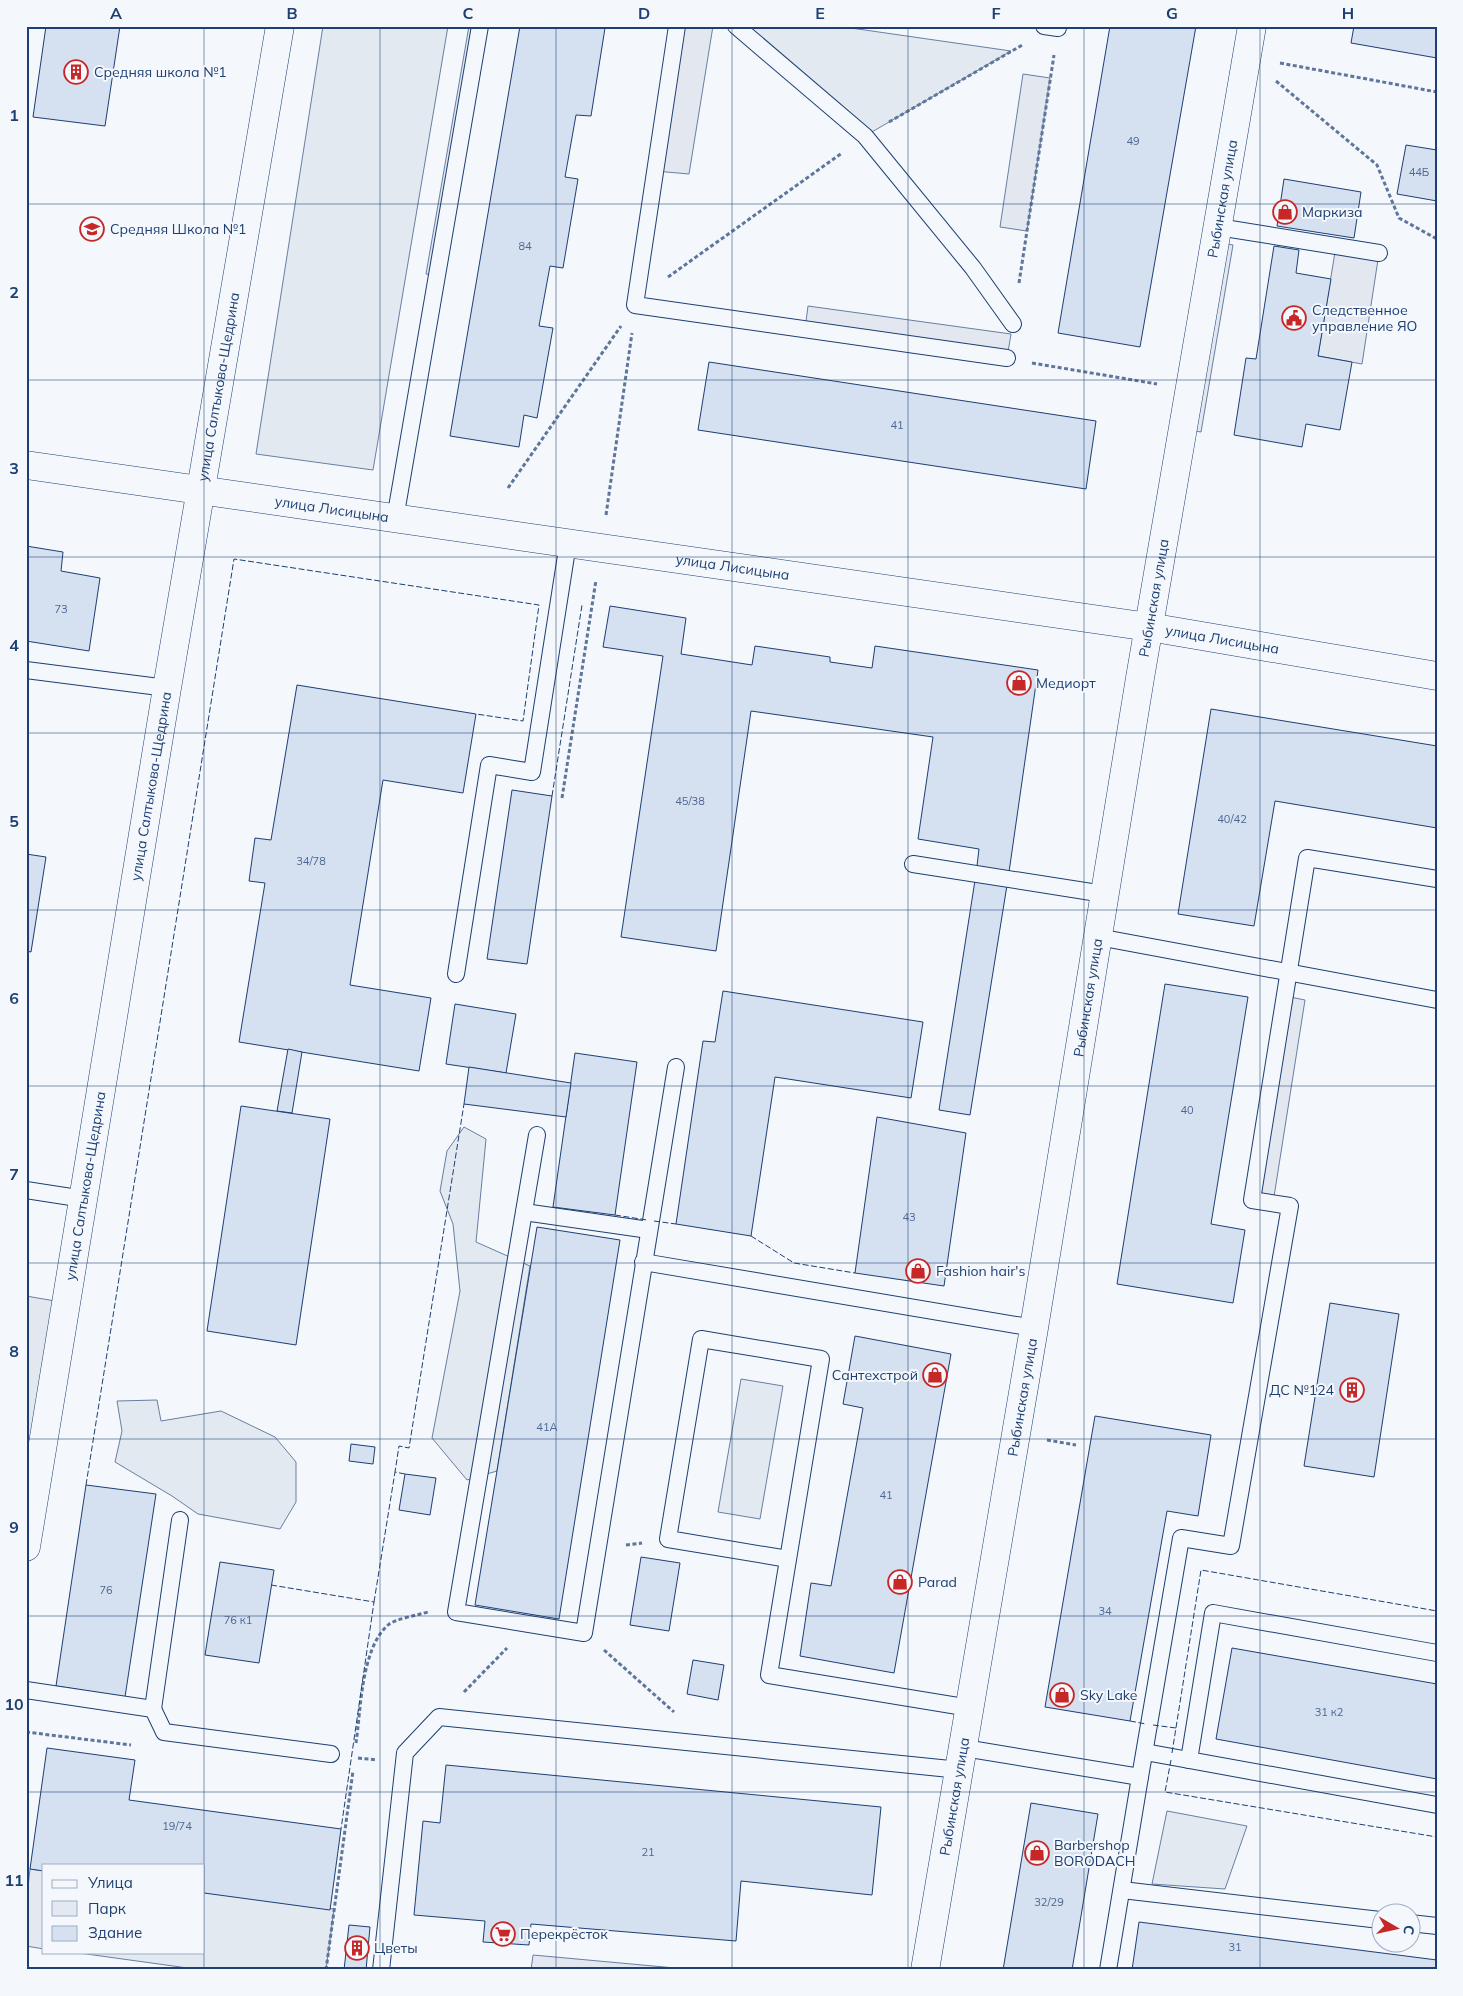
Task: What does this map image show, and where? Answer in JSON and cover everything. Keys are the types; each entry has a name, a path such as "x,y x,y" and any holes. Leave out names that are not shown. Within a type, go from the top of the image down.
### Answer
{"street":[{"name":"улица Салтыкова-Щедрина","path":"26,1547 167,688 280,26"},
{"name":"Рыбинская улица","path":"926,1970 1034,1328 1104,894 1252,26"},
{"name":"улица Лисицына","path":"26,465 1149,626 1437,676"}],"lane":[{"path":"395,519 480,26"},
{"path":"678,26 635,305 1007,358"},
{"path":"736,26 866,136 973,268 1013,324"},
{"path":"1044,26 1058,28 1058,26"},
{"path":"1218,227 1379,253"},
{"path":"456,974 488,765 532,772 568,543"},
{"path":"26,670 167,688"},
{"path":"1108,1970 1181,1538 1232,1546 1290,1206 1252,1200 1307,858 1437,879"},
{"path":"913,864 1104,894"},
{"path":"1098,937 1437,1000"},
{"path":"537,1135 456,1612 584,1633 676,1067"},
{"path":"26,1190 84,1199"},
{"path":"524,1212 649,1230"},
{"path":"643,1262 1034,1328"},
{"path":"788,1559 668,1539 701,1339 821,1359 769,1675 970,1708"},
{"path":"180,1520 153,1708 164,1732 330,1754"},
{"path":"1189,1760 1213,1614 1437,1653"},
{"path":"26,1690 153,1708"},
{"path":"381,1970 405,1753 439,1718 712,1745 962,1759 1140,1777"},
{"path":"1145,1752 1437,1805"},
{"path":"1122,1890 1370,1919"},
{"path":"1420,1924 1437,1926"}],"path":[{"path":"1246,56 1437,92"},
{"path":"1246,56 1377,165 1399,218 1437,239"},
{"path":"508,488 635,305"},
{"path":"597,1550 668,1539"},
{"path":"356,1748 366,1670 375,1641 389,1624 428,1612 456,1612"},
{"path":"439,1718 530,1624"},
{"path":"584,1633 712,1745"},
{"path":"26,1732 131,1745"},
{"path":"330,1754 404,1764"},
{"path":"326,1970 353,1767"}],"green space":[{"path":"323,26 448,26 373,470 256,454"},
{"path":"736,26 837,26 1011,51 865,136"},
{"path":"464,1127 486,1139 476,1242 530,1266 497,1471 467,1480 432,1438 460,1291 453,1224 440,1191 447,1151"},
{"path":"741,1379 783,1386 760,1519 718,1512"},
{"path":"157,1400 161,1421 221,1411 275,1437 296,1462 296,1502 280,1529 198,1514 115,1462 122,1431 117,1401"},
{"path":"1167,1811 1247,1826 1225,1889 1152,1884"},
{"path":"30,1869 42,1871 42,1949 26,1946 26,1906"},
{"path":"205,1892 334,1909 326,1970 202,1970 86,1954 205,1954"}],"shaded area":[{"path":"469,26 480,26 437,276 426,274"},
{"path":"677,26 713,26 689,174 655,171"},
{"path":"1023,74 1050,78 1027,231 1000,227"},
{"path":"1215,242 1233,245 1201,432 1182,429"},
{"path":"1336,246 1379,253 1362,364 1318,356"},
{"path":"808,306 1011,334 1007,358 805,329"},
{"path":"1285,996 1305,1000 1273,1203 1252,1200"},
{"path":"26,1296 67,1303 26,1547"},
{"path":"533,1955 697,1970 531,1970"}],"building":[{"name":"Средняя школа №1","path":"46,26 120,26 105,126 33,117"},
{"path":"520,26 594,26 605,28 591,116 576,115 565,177 578,179 563,268 550,266 539,326 553,328 537,418 524,415 519,447 450,436"},
{"path":"1110,26 1196,26 1140,347 1058,333"},
{"path":"1354,26 1437,26 1437,58 1351,43"},
{"path":"1406,145 1437,150 1437,201 1397,194"},
{"path":"1284,179 1361,192 1354,238 1277,226"},
{"name":"Следственное управление ЯО","path":"1274,246 1299,250 1296,273 1331,279 1318,356 1352,362 1340,430 1306,424 1302,447 1234,435 1246,358 1256,359"},
{"path":"709,362 1096,421 1086,489 698,430"},
{"path":"26,546 63,552 61,571 100,578 89,651 26,641"},
{"path":"610,606 686,618 681,654 752,665 755,646 830,657 830,662 872,668 875,646 1038,670 1008,879 976,874 979,849 918,839 933,737 751,711 716,951 621,937 663,656 603,647"},
{"path":"297,685 476,714 463,793 383,780 350,985 431,998 419,1071 239,1042 265,883 249,881 255,838 271,840"},
{"path":"1211,709 1437,746 1437,828 1275,801 1254,926 1178,914"},
{"path":"512,790 552,796 527,964 487,959"},
{"path":"26,854 46,857 31,952 26,951"},
{"path":"976,874 1008,879 970,1115 939,1110"},
{"path":"1165,984 1248,997 1211,1224 1245,1230 1233,1303 1117,1284"},
{"path":"723,991 923,1022 911,1098 775,1077 751,1236 676,1224 703,1041 715,1042"},
{"path":"455,1004 516,1014 506,1073 446,1064"},
{"path":"288,1049 302,1052 292,1113 277,1111"},
{"path":"575,1053 637,1062 615,1215 553,1207"},
{"path":"469,1067 571,1083 566,1117 464,1104"},
{"path":"241,1106 330,1119 296,1345 207,1331"},
{"path":"877,1117 966,1133 944,1286 855,1273"},
{"path":"537,1227 620,1240 559,1619 475,1605"},
{"name":"ДС №124","path":"1330,1303 1399,1314 1374,1477 1304,1466"},
{"path":"855,1336 951,1354 894,1673 800,1656 811,1583 831,1586 863,1408 843,1404"},
{"path":"1095,1416 1211,1435 1198,1516 1167,1511 1130,1721 1045,1707"},
{"path":"351,1444 375,1447 373,1464 349,1461"},
{"path":"405,1474 436,1478 430,1515 399,1510"},
{"path":"86,1485 156,1494 125,1697 56,1686"},
{"path":"641,1557 680,1563 669,1631 630,1625"},
{"path":"220,1562 274,1570 259,1663 205,1655"},
{"path":"1232,1648 1437,1684 1437,1779 1216,1739"},
{"path":"693,1660 724,1665 718,1700 687,1694"},
{"path":"47,1748 135,1760 129,1800 341,1829 330,1910 205,1893 205,1864 42,1864 42,1871 30,1869"},
{"path":"446,1765 881,1807 872,1895 741,1881 736,1941 531,1924 529,1945 483,1942 485,1921 414,1915 423,1821 440,1823"},
{"path":"1031,1803 1098,1814 1072,1970 1003,1970"},
{"path":"1139,1922 1370,1951 1370,1954 1390,1954 1437,1960 1437,1970 1132,1970"},
{"name":"Цветы","path":"349,1925 370,1927 366,1970 344,1970"}],"fence":[{"path":"86,1485 234,559 539,605 523,721 476,714"},
{"path":"552,796 582,605"},
{"path":"405,1474 395,1472 399,1446 409,1448 464,1104"},
{"path":"615,1215 647,1220"},
{"path":"654,1221 676,1224"},
{"path":"751,1236 794,1263 855,1273"},
{"path":"374,1602 395,1472"},
{"path":"1172,1753 1201,1570 1437,1611"},
{"path":"271,1585 374,1602 341,1829"},
{"path":"1130,1721 1146,1724"},
{"path":"1153,1725 1176,1728"},
{"path":"1171,1760 1165,1792 1437,1837"}],"place":[{"name":"Средняя школа №1","path":"76,72"},
{"name":"Маркиза","path":"1285,212"},
{"name":"Средняя Школа №1","path":"92,229"},
{"name":"Следственное управление ЯО","path":"1294,318"},
{"name":"Медиорт","path":"1019,683"},
{"name":"Fashion hair's","path":"918,1271"},
{"name":"Сантехстрой","path":"935,1375"},
{"name":"ДС №124","path":"1352,1390"},
{"name":"Parad","path":"900,1582"},
{"name":"Sky Lake","path":"1062,1695"},
{"name":"Barbershop BORODACH","path":"1037,1853"},
{"name":"Перекрёсток","path":"503,1934"},
{"name":"Цветы","path":"357,1948"}]}
